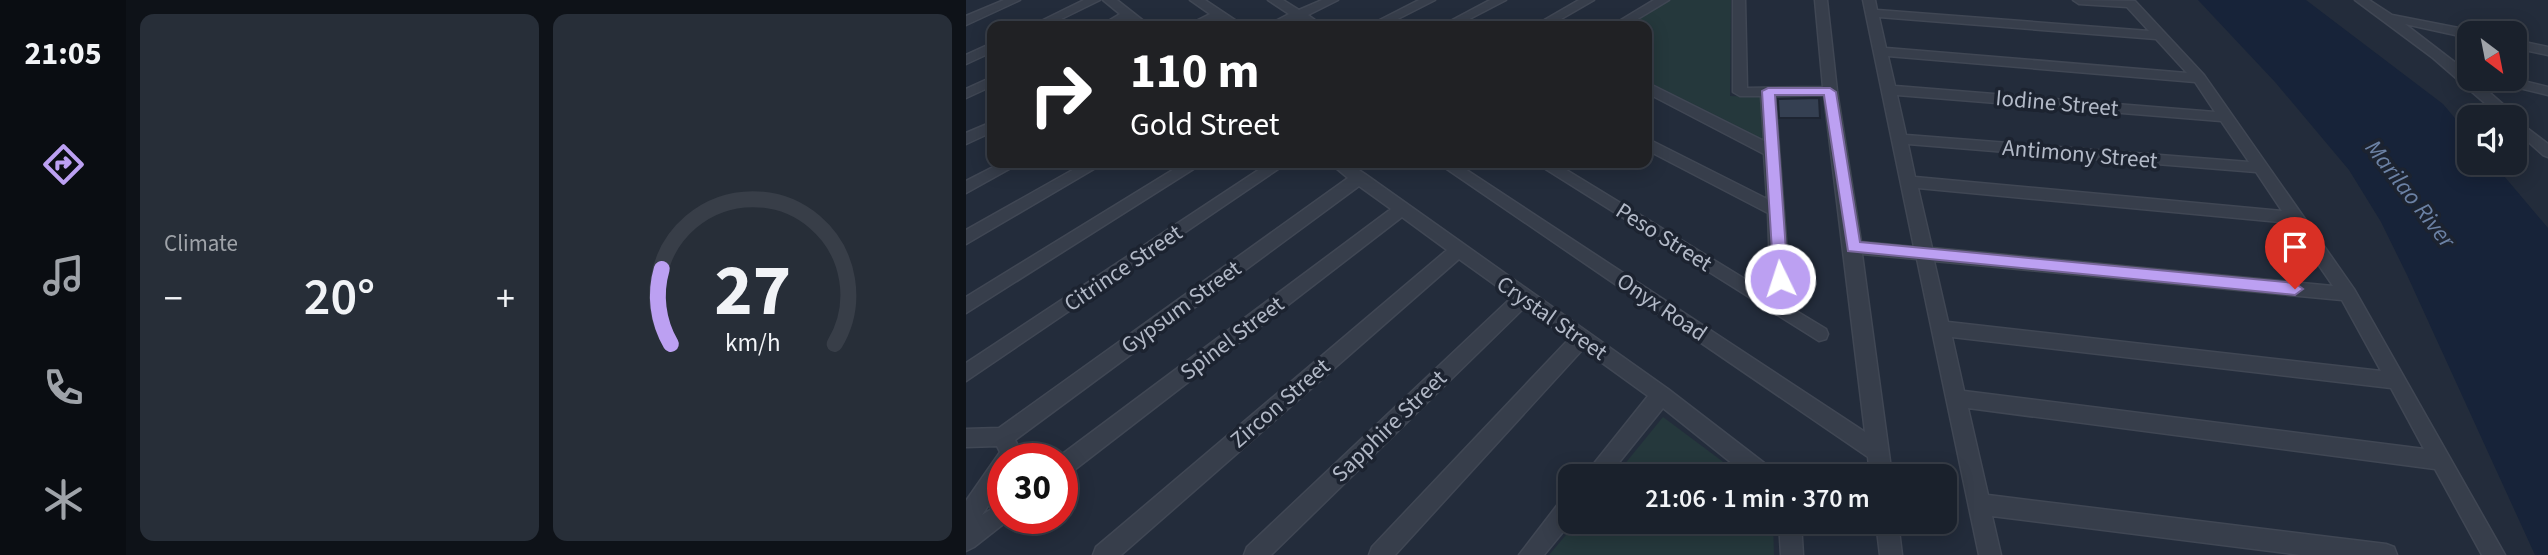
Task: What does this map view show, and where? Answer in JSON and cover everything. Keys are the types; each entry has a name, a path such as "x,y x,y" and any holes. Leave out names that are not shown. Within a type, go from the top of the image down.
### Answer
{"street":[{"path":"966,21 1014,0"},
{"path":"1048,21 1094,0"},
{"path":"1109,0 1137,21"},
{"path":"1196,0 1230,21"},
{"path":"1274,0 1308,21"},
{"path":"1284,21 1332,0"},
{"path":"1385,21 1429,0"},
{"path":"1457,21 1500,0"},
{"path":"1549,21 1588,0"},
{"path":"1626,21 1663,0"},
{"path":"1739,0 1740,92 1830,92"},
{"path":"1821,0 1830,92 1853,247 1880,464"},
{"path":"2080,0 2131,4 2199,78 2348,294 2494,555"},
{"path":"2361,0 2388,17 2453,67 2496,105"},
{"path":"1990,555 1871,7 2162,36"},
{"path":"1204,21 1220,14"},
{"path":"1116,21 1129,15"},
{"path":"2388,17 2457,31"},
{"path":"2527,47 2548,51"},
{"path":"966,60 987,50"},
{"path":"1882,52 2199,78"},
{"path":"2453,67 2457,68"},
{"path":"966,94 987,84"},
{"path":"2527,86 2548,91"},
{"name":"Iodine Street","path":"1889,90 2226,117"},
{"path":"1652,91 1773,152"},
{"path":"1768,91 1780,279 1779,308"},
{"path":"966,139 987,128"},
{"path":"2527,133 2548,152"},
{"name":"Antimony Street","path":"1899,139 2262,168"},
{"path":"1652,147 1775,210"},
{"path":"966,188 1003,168"},
{"path":"966,238 1087,168"},
{"path":"966,306 1187,168"},
{"name":"Citrince Street","path":"966,373 1272,168"},
{"name":"Crystal Street","path":"1345,168 1661,395 1749,464"},
{"name":"Onyx Road","path":"1453,168 1878,452"},
{"name":"Peso Street","path":"1552,168 1819,334"},
{"name":"Gypsum Street","path":"1003,437 1359,178"},
{"path":"1909,183 2295,218"},
{"name":"Spinel Street","path":"1078,455 1401,209"},
{"path":"1853,247 2348,294"},
{"name":"Zircon Street","path":"1104,555 1457,251"},
{"name":"Sapphire Street","path":"1255,555 1523,298"},
{"path":"1940,328 2396,381"},
{"path":"1380,555 1581,339"},
{"path":"1605,464 1661,395"},
{"path":"1956,398 2439,460"},
{"path":"966,439 1003,437 1006,443"},
{"path":"966,520 987,489"},
{"path":"1980,504 2386,555"},
{"path":"1530,555 1558,521"},
{"path":"966,540 987,524"},
{"path":"1791,534 1792,555"},
{"path":"1888,534 1891,555"}],"green space":[{"path":"1670,0 1731,0 1730,96 1761,97 1762,139 1652,84 1652,21 1634,21"},
{"path":"1663,417 1726,464 1625,464"},
{"path":"1567,534 1773,534 1774,555 1549,555"}],"water":[{"name":"Marilao River","path":"2198,0 2306,0 2443,104 2457,121 2457,175 2503,175 2548,228 2548,555 2535,555 2381,222 2349,170 2275,82"}],"building":[{"path":"1819,98 1820,118 1779,118 1778,99"}],"route":[{"path":"1780,279 1768,91 1830,92 1853,247 2295,289"}]}
